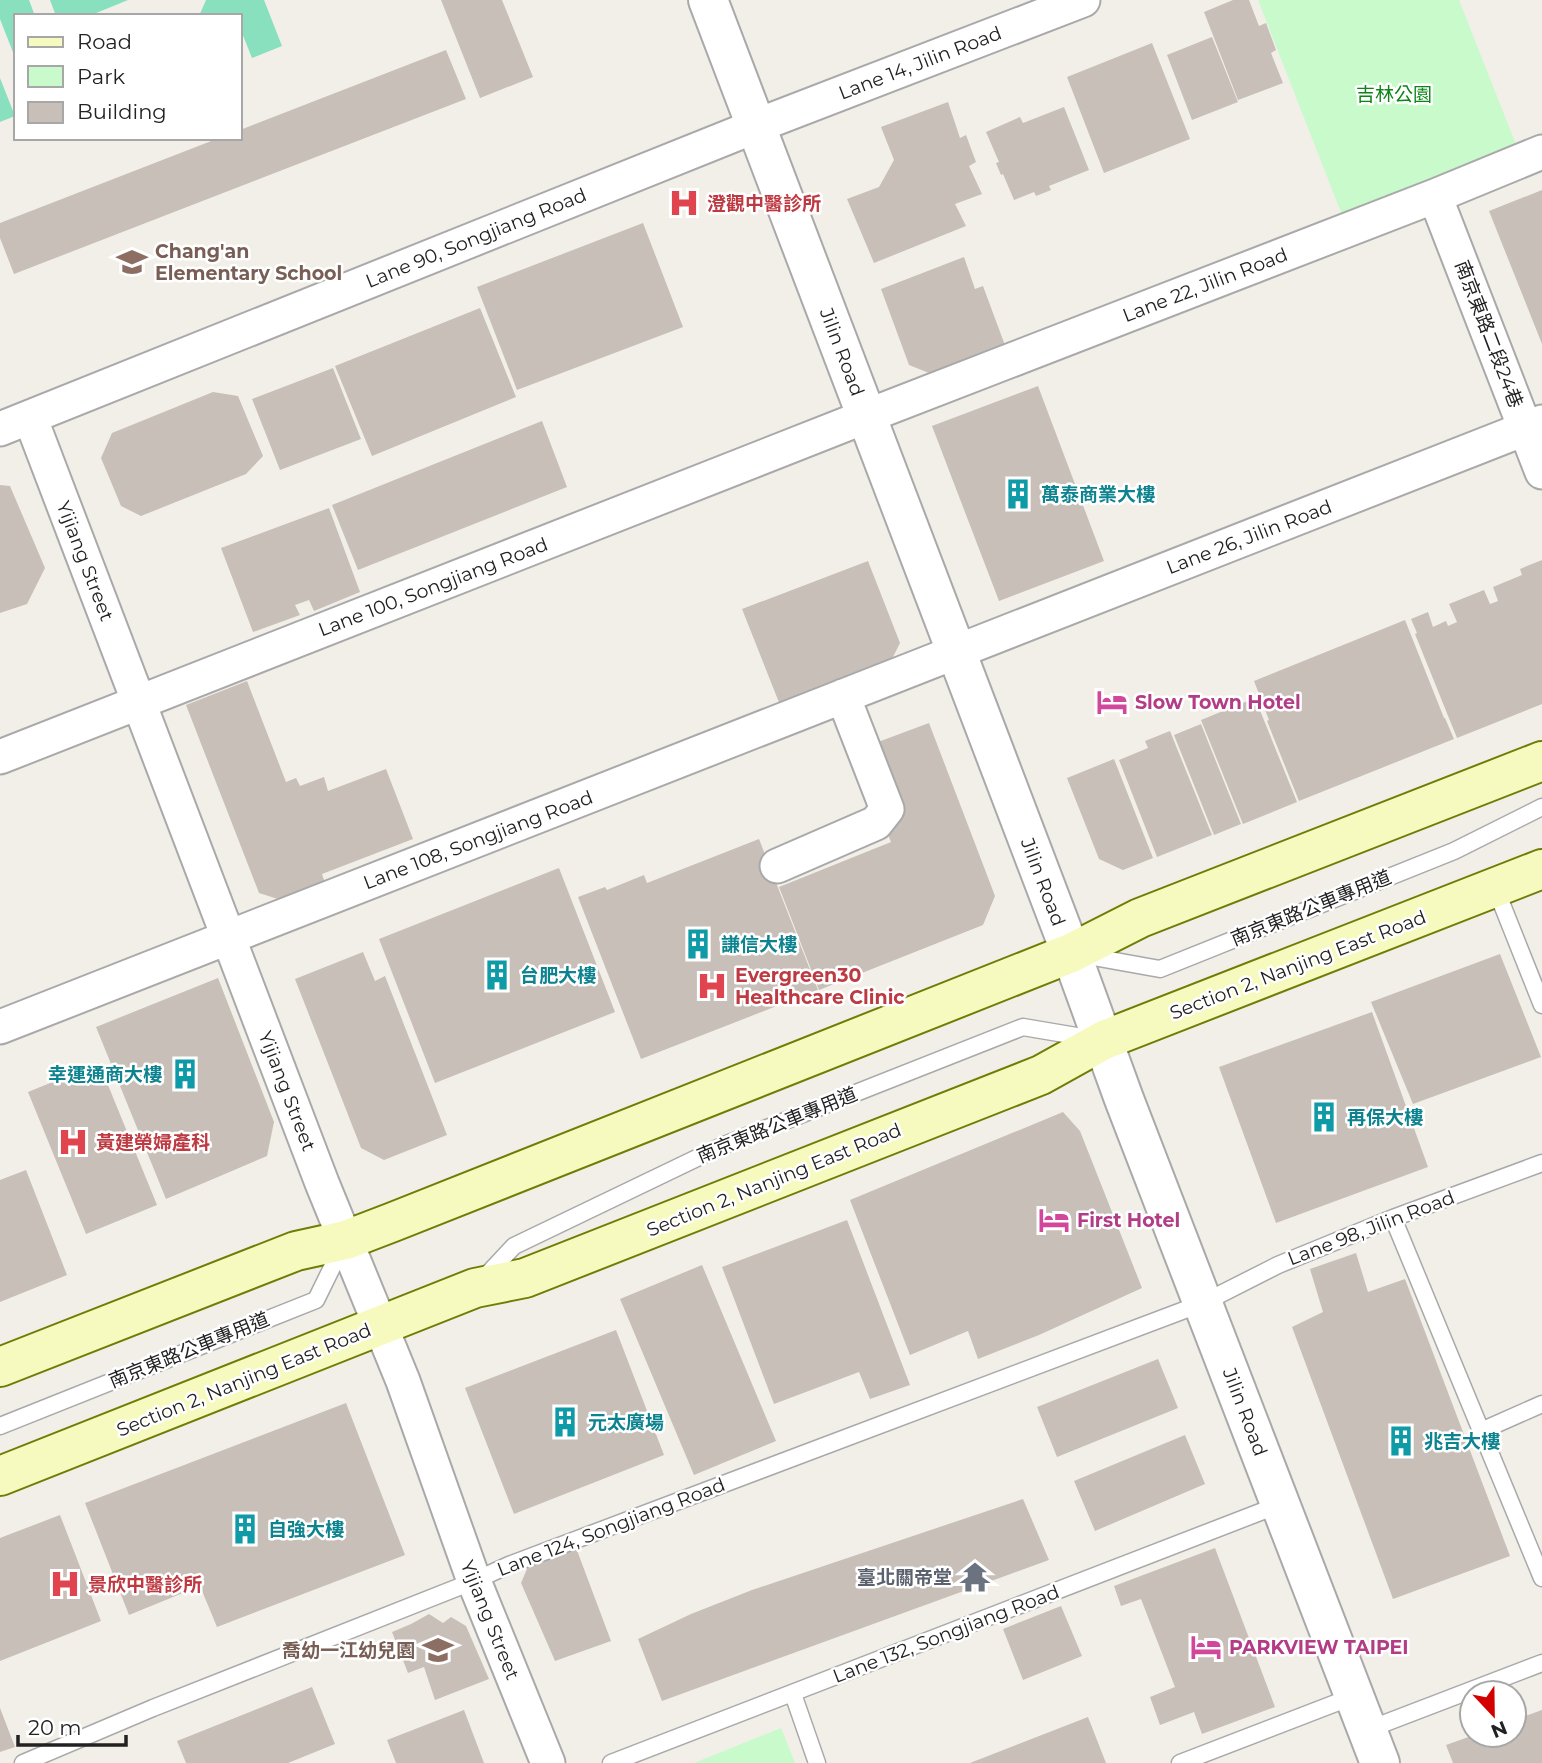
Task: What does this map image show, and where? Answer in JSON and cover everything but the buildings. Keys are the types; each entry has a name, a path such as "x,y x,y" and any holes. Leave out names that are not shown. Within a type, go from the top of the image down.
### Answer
{"main road":[{"path":"0,1367 296,1251 346,1240 1071,953 1140,918 1542,761"},
{"name":"Section 2, Nanjing East Road","path":"0,1476 475,1288 525,1278 1041,1075 1104,1040 1542,869"}],"street":[{"name":"Jilin Road","path":"708,0 1124,1098 1367,1730"},
{"name":"Lane 14, Jilin Road","path":"756,126 1083,0"},
{"name":"Lane 90, Songjiang Road","path":"15,423 756,126"},
{"name":"Lane 22, Jilin Road","path":"867,416 1436,196 1542,152"},
{"name":"南京東路二段24巷","path":"1436,196 1534,425 1542,472"},
{"name":"Lane 100, Songjiang Road","path":"0,758 867,416"},
{"name":"Yijiang Street","path":"15,423 139,703 322,1183 381,1325 474,1581 548,1763"},
{"name":"Lane 26, Jilin Road","path":"956,652 1534,425"},
{"name":"Lane 108, Songjiang Road","path":"0,1027 956,652"},
{"path":"777,866 876,823 887,809 843,696"}],"lane":[{"name":"南京東路公車專用道","path":"1071,953 1160,969 1454,850 1542,807"},
{"path":"1495,887 1542,1005"},
{"name":"南京東路公車專用道","path":"475,1288 514,1246 724,1145 1023,1027 1104,1040"},
{"name":"Lane 98, Jilin Road","path":"1203,1303 1278,1265 1393,1218 1542,1163"},
{"path":"1393,1218 1542,1578"},
{"name":"南京東路公車專用道","path":"0,1426 316,1300 346,1240"},
{"name":"Lane 124, Songjiang Road","path":"23,1763 153,1708 474,1581 509,1564 1203,1303"},
{"path":"1481,1431 1542,1404"},
{"name":"Lane 132, Songjiang Road","path":"611,1763 1281,1504"},
{"path":"1180,1763 1367,1730 1542,1663"},
{"path":"793,1694 817,1763"}],"green space":[{"path":"0,0 29,0 34,14 14,14 14,55 0,19"},
{"path":"50,0 128,0 94,14 55,14"},
{"path":"206,0 264,0 282,46 252,58 242,33 242,14 200,14"},
{"name":"吉林公園","path":"1258,0 1459,0 1517,147 1342,215"},
{"path":"0,78 14,116 0,122"},
{"path":"781,1728 795,1763 694,1763"}],"place":[{"name":"澄觀中醫診所","path":"684,203"},
{"name":"Chang'an Elementary School","path":"132,262"},
{"name":"萬泰商業大樓","path":"1018,494"},
{"name":"Slow Town Hotel","path":"1112,702"},
{"name":"謙信大樓","path":"698,944"},
{"name":"台肥大樓","path":"497,975"},
{"name":"Evergreen30 Healthcare Clinic","path":"712,986"},
{"name":"幸運通商大樓","path":"185,1074"},
{"name":"再保大樓","path":"1324,1117"},
{"name":"黃建榮婦產科","path":"73,1142"},
{"name":"First Hotel","path":"1054,1220"},
{"name":"元太廣場","path":"565,1422"},
{"name":"兆吉大樓","path":"1401,1441"},
{"name":"自強大樓","path":"245,1529"},
{"name":"臺北關帝堂","path":"975,1577"},
{"name":"景欣中醫診所","path":"65,1584"},
{"name":"PARKVIEW TAIPEI","path":"1206,1647"},
{"name":"喬幼一江幼兒園","path":"438,1650"}]}
